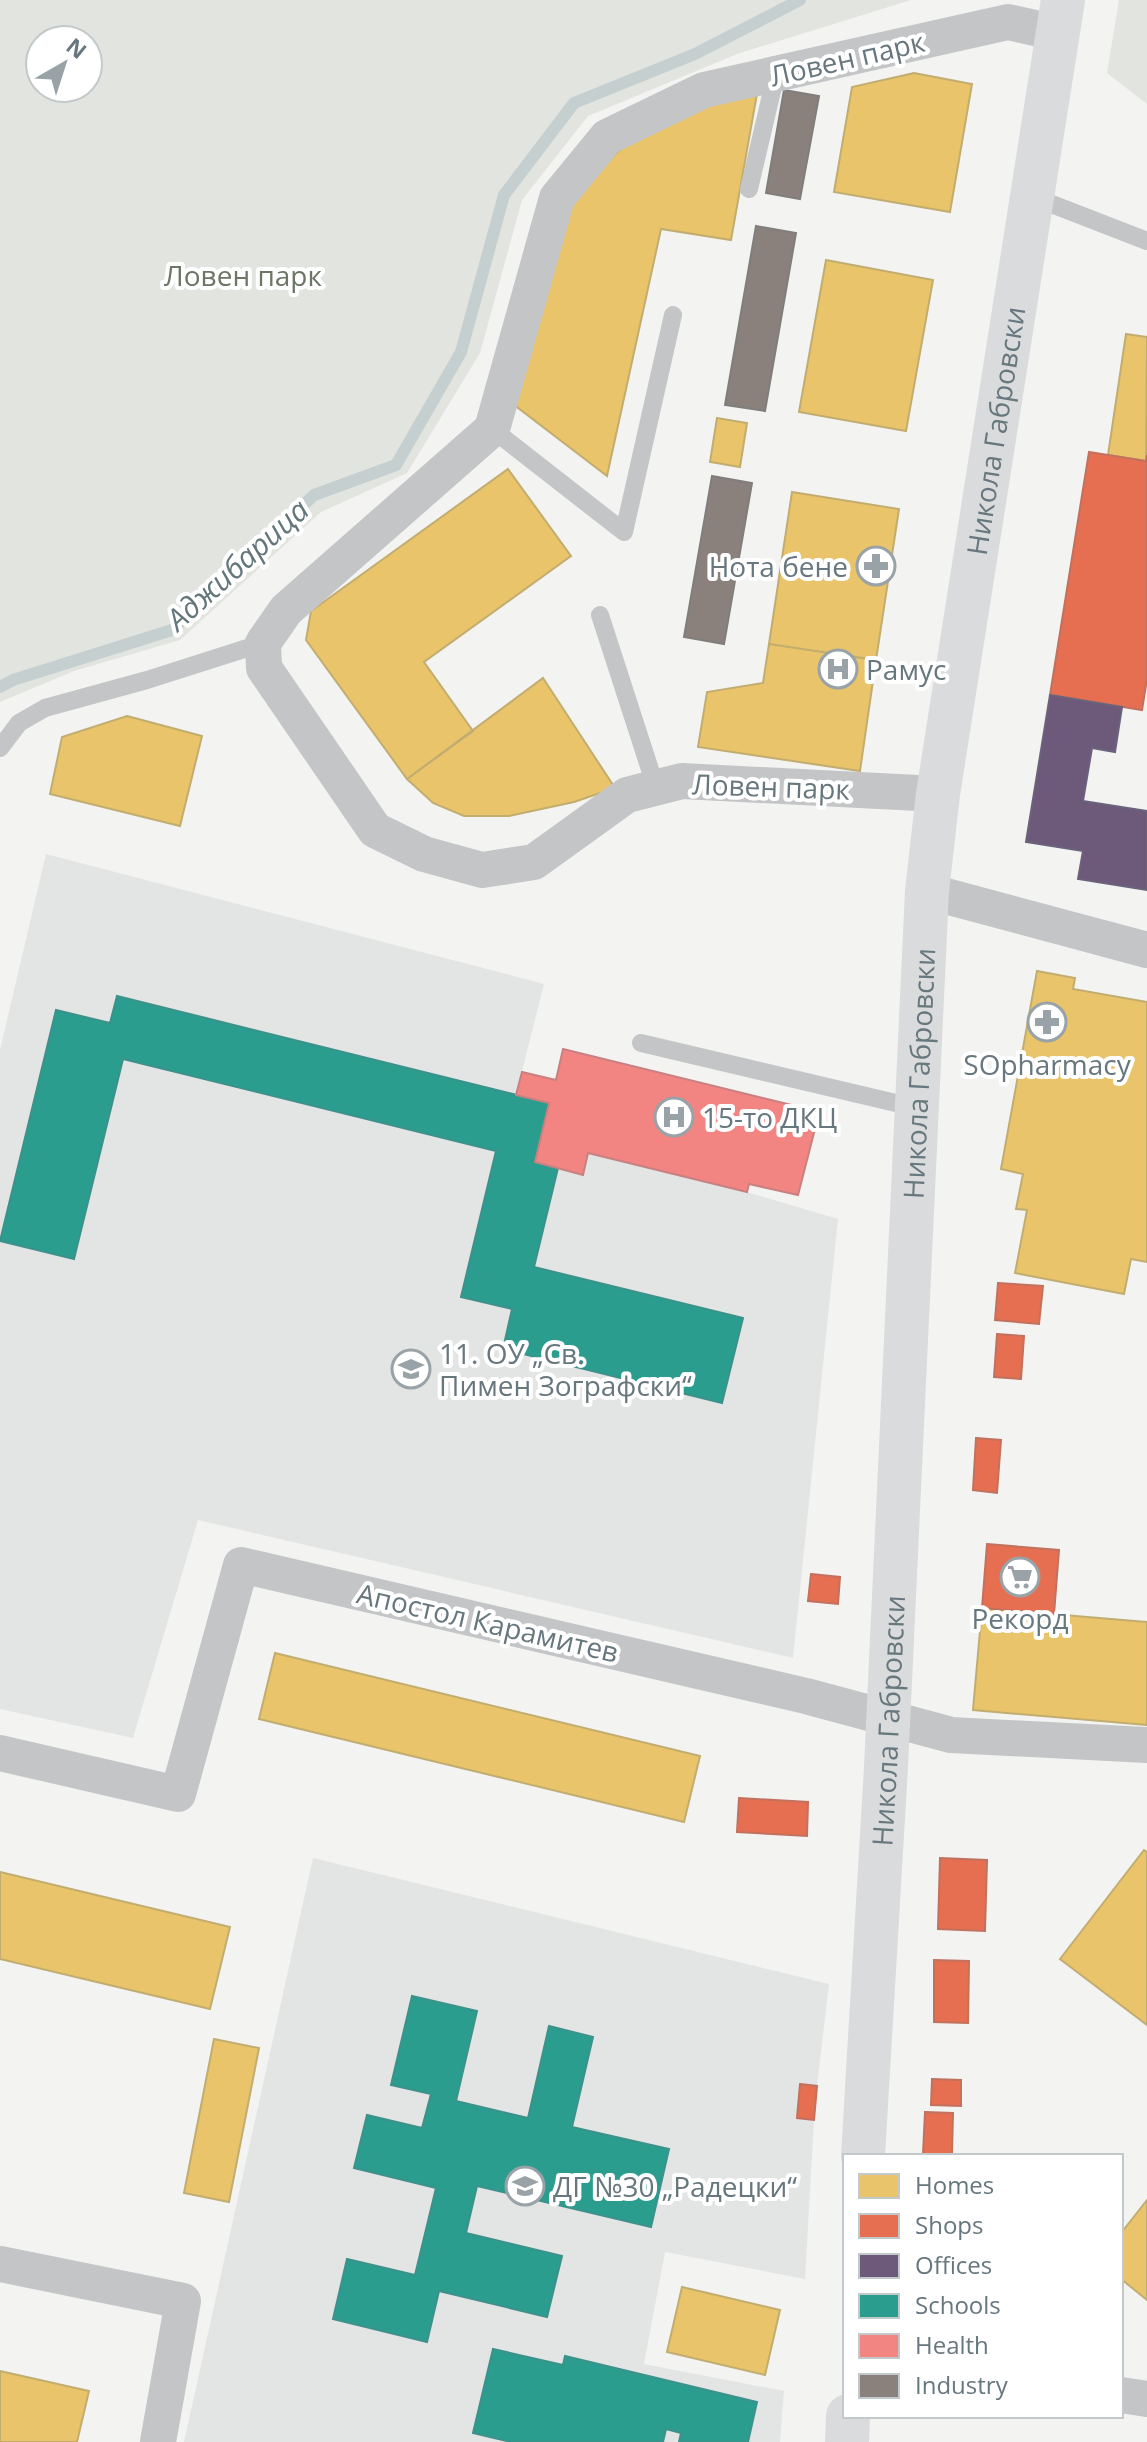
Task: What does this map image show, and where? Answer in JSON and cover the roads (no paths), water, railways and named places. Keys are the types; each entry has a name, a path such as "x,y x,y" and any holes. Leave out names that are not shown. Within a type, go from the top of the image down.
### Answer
{"street":[{"name":"Ловен парк","path":"492,429 557,198 607,137 704,90 1008,22 1060,17"},
{"name":"Никола Габровски","path":"863,2154 888,1718 927,891 938,794 1060,17"},
{"path":"263,643 286,610 492,429"},
{"name":"Ловен парк","path":"263,643 264,668 375,830 424,854 482,870 534,862 627,795 682,781 938,794"},
{"path":"927,891 1147,950"},
{"name":"Апостол Карамитев","path":"0,1753 178,1794 241,1565 806,1696 951,1735 1147,1745"},
{"path":"0,2264 183,2301 158,2442"},
{"path":"1123,2395 1147,2399"},
{"path":"847,2442 848,2418"}],"lane":[{"path":"749,189 776,74"},
{"path":"1031,196 1147,241"},
{"path":"492,429 624,532 673,315"},
{"path":"600,615 656,788"},
{"path":"0,748 19,723 45,708 263,643"},
{"path":"641,1043 917,1108"}],"waterway":[{"name":"Аджибарица","path":"0,687 13,680 172,630 314,495 396,465 461,352 504,195 574,103 695,54 800,0"}],"place":[{"name":"Нота бене","path":"876,566"},
{"name":"Рамус","path":"838,669"},
{"name":"SOpharmacy","path":"1047,1022"},
{"name":"15-то ДКЦ","path":"674,1117"},
{"name":"11. ОУ „Св. Пимен Зографски“","path":"411,1369"},
{"name":"Рекорд","path":"1020,1577"},
{"name":"ДГ №30 „Радецки“","path":"525,2186"}]}
